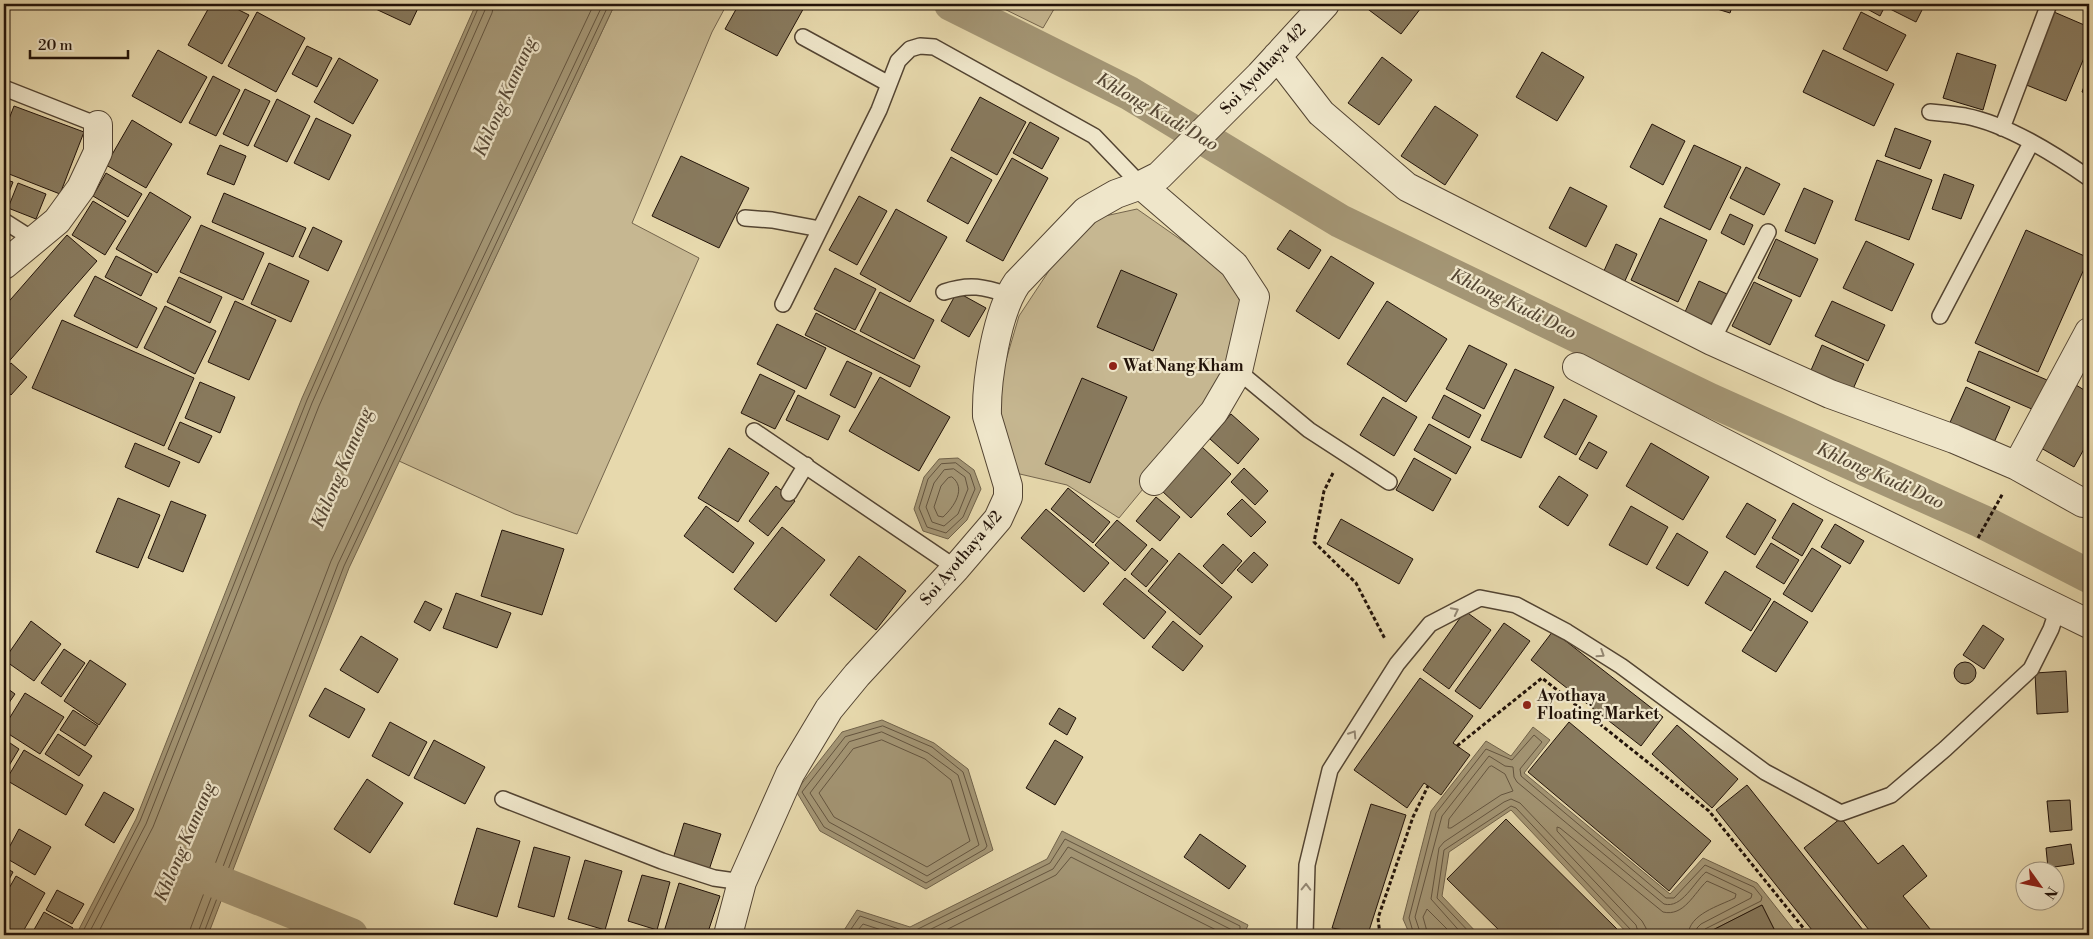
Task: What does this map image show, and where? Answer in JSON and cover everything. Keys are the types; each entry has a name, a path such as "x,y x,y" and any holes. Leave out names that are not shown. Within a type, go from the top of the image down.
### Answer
{"street":[{"name":"Soi Ayothaya 4/2","path":"728,935 742,882 790,774 829,709 857,674 956,568 998,519 1008,497 1004,469 987,416 986,404 1002,315 1009,295 1016,283 1086,211 1116,194 1150,180 1268,66 1325,4"},
{"path":"1268,66 1407,187 1712,342 1830,394 1954,439 2012,476 2083,504"},
{"path":"4,265 57,221 81,188 98,152 98,125"},
{"path":"1150,180 1234,265 1255,297 1238,371 1214,412 1154,481"},
{"path":"2012,476 2089,332"},
{"path":"1578,367 1822,493 2089,624"}],"lane":[{"path":"2002,128 2049,4"},
{"path":"803,37 889,84"},
{"path":"783,304 879,110 898,61 910,49 920,46 934,47 1094,136 1150,180"},
{"path":"4,88 98,125"},
{"path":"1930,112 1965,116 2002,128 2070,164 2089,178"},
{"path":"1940,316 2031,143"},
{"path":"745,218 772,220 820,229"},
{"path":"4,221 34,240"},
{"path":"1712,342 1768,232"},
{"path":"944,292 960,286 980,286 1009,295"},
{"path":"1238,371 1308,430 1389,482"},
{"path":"754,431 956,568"},
{"path":"789,493 806,465"},
{"path":"1306,935 1307,865 1330,770 1397,664 1430,624 1480,598 1516,604 1567,632 1621,666 1764,772 1841,813 1891,795 1945,749 2018,681 2030,669 2058,608"},
{"path":"503,800 662,861 714,878 742,882"}],"path":[{"path":"1344,453 1324,491 1314,542 1356,583 1397,664"},
{"path":"1975,543 2012,476"},
{"path":"1457,746 1542,678 1709,811 1808,935"},
{"path":"1380,935 1378,918 1412,817 1428,786"}],"shaded area":[{"path":"615,4 727,4 712,32 632,223 699,258 577,534 515,514 399,461"},
{"path":"994,4 1057,4 1043,28"},
{"path":"1137,209 1227,272 1241,304 1224,391 1119,518 1067,485 1007,471 989,418 1019,316 1082,221"}],"water":[{"name":"Khlong Kamang","path":"476,4 615,4 349,568 208,935 76,935 136,819 302,398"},
{"path":"958,458 974,470 981,489 967,520 948,539 923,531 914,509 924,477 939,459"},
{"path":"882,720 934,743 968,769 993,850 926,889 820,831 796,791 842,732"},
{"path":"1533,727 1550,740 1524,773 1670,894 1703,858 1757,883 1798,935 1777,935 1762,905 1703,935 1629,935 1511,810 1449,852 1442,896 1479,935 1410,935 1403,919 1431,811 1486,741 1511,756"},
{"path":"1062,831 1248,925 1244,935 841,935 857,910 910,927 1047,859"}],"building":[{"path":"211,4 227,4 249,15 222,64 188,45"},
{"path":"365,4 420,4 410,25"},
{"path":"739,4 806,4 777,56 725,29"},
{"path":"1361,4 1424,4 1401,34"},
{"path":"1701,4 1733,4 1730,13"},
{"path":"1858,4 1886,4 1880,16"},
{"path":"1893,4 1925,4 1916,22 1890,9"},
{"path":"257,12 305,38 276,92 228,66"},
{"path":"1861,12 1906,35 1887,71 1843,49"},
{"path":"2054,12 2089,27 2089,46 2066,101 2024,84"},
{"path":"307,46 332,58 317,87 292,74"},
{"path":"158,50 207,77 181,123 132,96"},
{"path":"1823,50 1894,84 1874,126 1803,92"},
{"path":"1542,52 1584,77 1557,121 1516,97"},
{"path":"1957,53 1996,65 1983,110 1943,98"},
{"path":"1382,57 1412,80 1379,125 1348,103"},
{"path":"339,58 378,80 353,124 314,102"},
{"path":"2089,73 2089,94 2082,92"},
{"path":"213,76 240,90 216,136 189,123"},
{"path":"245,89 270,101 248,146 223,134"},
{"path":"980,97 1026,122 997,175 951,150"},
{"path":"277,99 310,116 287,162 254,146"},
{"path":"14,106 84,132 60,194 4,172 4,132"},
{"path":"1435,106 1478,135 1445,185 1401,156"},
{"path":"316,118 351,135 329,180 294,163"},
{"path":"132,120 172,144 146,188 106,165"},
{"path":"1030,122 1059,138 1042,169 1013,153"},
{"path":"1652,124 1685,141 1663,185 1630,167"},
{"path":"1895,128 1931,141 1920,169 1885,156"},
{"path":"220,145 246,156 234,185 207,174"},
{"path":"1694,145 1741,167 1710,230 1664,207"},
{"path":"681,156 749,188 719,248 652,216"},
{"path":"951,157 992,180 968,224 927,201"},
{"path":"1012,158 1048,178 1003,261 966,241"},
{"path":"1877,160 1932,180 1909,240 1855,220"},
{"path":"1746,167 1780,184 1764,215 1730,198"},
{"path":"106,173 142,194 128,217 93,196"},
{"path":"1944,174 1974,185 1961,219 1932,209"},
{"path":"4,179 13,182 5,202 4,202"},
{"path":"18,183 46,194 36,219 8,208"},
{"path":"1570,187 1607,206 1586,247 1549,228"},
{"path":"1804,188 1833,201 1815,244 1785,231"},
{"path":"150,192 191,217 157,273 116,249"},
{"path":"224,193 306,228 293,257 212,222"},
{"path":"859,196 887,211 857,265 829,250"},
{"path":"93,201 126,221 105,255 72,235"},
{"path":"896,209 947,237 910,302 860,274"},
{"path":"1730,214 1753,225 1744,245 1721,233"},
{"path":"1660,218 1707,240 1678,302 1631,280"},
{"path":"201,225 264,253 243,300 180,272"},
{"path":"313,227 342,241 328,271 299,257"},
{"path":"1290,230 1321,250 1309,269 1277,249"},
{"path":"2026,230 2089,258 2038,372 1975,343"},
{"path":"67,235 97,261 4,367 4,307"},
{"path":"1776,239 1818,259 1800,297 1758,278"},
{"path":"1866,241 1914,264 1892,311 1843,288"},
{"path":"1616,244 1637,254 1624,283 1603,273"},
{"path":"116,256 152,274 141,296 105,277"},
{"path":"1331,256 1374,283 1339,339 1296,311"},
{"path":"269,263 309,281 291,322 251,304"},
{"path":"835,268 876,289 855,330 814,309"},
{"path":"1121,270 1177,294 1153,351 1097,327"},
{"path":"95,276 157,308 137,348 74,316"},
{"path":"179,277 222,297 210,323 167,302"},
{"path":"1699,281 1727,294 1713,325 1685,312"},
{"path":"1754,282 1792,300 1770,345 1732,326"},
{"path":"880,292 934,320 914,359 860,331"},
{"path":"957,292 986,308 969,337 941,321"},
{"path":"235,301 276,320 249,380 208,362"},
{"path":"1387,301 1447,339 1406,402 1347,364"},
{"path":"1832,301 1885,325 1868,361 1815,336"},
{"path":"165,306 216,331 195,374 144,348"},
{"path":"816,313 920,366 910,387 805,335"},
{"path":"62,320 194,378 164,446 32,388"},
{"path":"777,324 826,348 806,389 757,364"},
{"path":"1469,345 1507,364 1484,409 1446,389"},
{"path":"1822,345 1864,364 1850,396 1808,377"},
{"path":"1979,351 2047,380 2034,410 1967,381"},
{"path":"847,361 872,373 855,408 830,395"},
{"path":"11,363 27,377 11,395 4,389 4,371"},
{"path":"1515,369 1554,387 1521,458 1481,440"},
{"path":"760,374 795,391 775,429 741,413"},
{"path":"880,377 950,417 919,471 849,431"},
{"path":"1082,378 1127,397 1090,483 1045,464"},
{"path":"200,382 235,397 220,433 185,418"},
{"path":"2076,385 2089,393 2089,440 2074,467 2041,448"},
{"path":"1966,387 2010,407 1991,449 1947,429"},
{"path":"798,395 840,416 828,440 786,420"},
{"path":"1444,395 1481,415 1469,438 1432,418"},
{"path":"1383,397 1417,417 1394,456 1360,435"},
{"path":"1564,399 1597,416 1576,455 1544,437"},
{"path":"1231,414 1259,439 1238,464 1210,439"},
{"path":"180,422 212,436 199,463 168,449"},
{"path":"1429,424 1471,447 1456,474 1414,450"},
{"path":"1589,442 1607,452 1597,469 1579,459"},
{"path":"135,443 180,462 169,487 125,467"},
{"path":"1651,443 1709,477 1683,520 1626,486"},
{"path":"1202,447 1231,474 1191,518 1162,491"},
{"path":"729,448 769,473 738,522 698,498"},
{"path":"1414,458 1451,479 1433,511 1396,490"},
{"path":"1244,468 1268,491 1255,505 1231,482"},
{"path":"1559,476 1588,495 1568,526 1539,507"},
{"path":"776,486 795,501 768,536 749,521"},
{"path":"1068,488 1110,522 1093,543 1051,509"},
{"path":"1156,497 1180,517 1160,541 1136,521"},
{"path":"118,498 160,515 138,568 96,552"},
{"path":"1242,499 1266,522 1251,537 1227,514"},
{"path":"171,501 206,515 183,572 148,558"},
{"path":"1747,503 1776,520 1755,555 1726,537"},
{"path":"1793,503 1823,520 1802,556 1772,538"},
{"path":"706,506 754,543 733,573 684,536"},
{"path":"1631,506 1668,527 1647,565 1609,545"},
{"path":"1046,509 1109,563 1084,592 1021,538"},
{"path":"1341,519 1413,559 1399,584 1327,544"},
{"path":"1117,520 1147,545 1125,571 1095,545"},
{"path":"1835,524 1864,541 1850,564 1821,547"},
{"path":"782,527 825,560 776,622 734,589"},
{"path":"502,530 564,549 542,615 481,596"},
{"path":"1677,533 1708,552 1688,586 1656,568"},
{"path":"1771,543 1799,560 1784,584 1756,567"},
{"path":"1223,544 1242,561 1222,584 1203,566"},
{"path":"1152,548 1168,561 1146,587 1131,574"},
{"path":"1812,548 1841,566 1812,612 1783,594"},
{"path":"1254,552 1268,565 1252,583 1237,570"},
{"path":"1179,553 1232,597 1200,635 1148,591"},
{"path":"859,556 906,591 876,630 830,595"},
{"path":"1725,571 1771,599 1751,631 1705,603"},
{"path":"1125,578 1166,612 1144,639 1103,604"},
{"path":"456,593 511,613 497,648 443,628"},
{"path":"425,601 442,609 430,631 414,622"},
{"path":"1774,601 1808,622 1776,672 1742,651"},
{"path":"1465,611 1491,630 1449,689 1423,670"},
{"path":"31,621 61,644 34,681 4,660"},
{"path":"1173,621 1203,646 1183,671 1152,647"},
{"path":"1504,623 1530,641 1480,709 1455,691"},
{"path":"1983,625 2004,639 1984,669 1963,655"},
{"path":"1553,631 1663,717 1641,746 1531,660"},
{"path":"361,636 398,659 378,693 340,670"},
{"path":"64,649 85,663 61,697 41,683"},
{"path":"90,660 126,684 99,725 64,701"},
{"path":"1965,662 1973,665 1976,673 1973,681 1965,684 1957,681 1954,673 1957,665"},
{"path":"2066,671 2068,712 2037,714 2035,673"},
{"path":"1420,678 1473,716 1453,743 1470,755 1441,795 1424,783 1407,808 1354,770"},
{"path":"4,686 15,694 4,710"},
{"path":"325,688 365,709 349,738 309,716"},
{"path":"25,693 64,717 40,754 4,731 4,727"},
{"path":"1059,708 1076,718 1067,735 1049,724"},
{"path":"73,710 98,726 85,746 60,730"},
{"path":"390,722 427,742 409,776 372,756"},
{"path":"1569,722 1711,841 1669,891 1528,772"},
{"path":"1677,725 1738,779 1712,808 1652,754"},
{"path":"58,734 92,756 79,776 45,754"},
{"path":"4,739 19,749 4,774"},
{"path":"434,740 485,767 465,804 414,778"},
{"path":"1055,740 1083,757 1055,805 1026,788"},
{"path":"24,750 83,785 66,815 6,780"},
{"path":"367,779 403,803 370,853 334,829"},
{"path":"1747,785 1867,935 1816,935 1716,810"},
{"path":"104,792 134,809 114,843 85,825"},
{"path":"2070,800 2072,830 2050,832 2047,801"},
{"path":"1371,804 1406,815 1368,934 1332,928"},
{"path":"1841,818 1878,864 1903,845 1927,876 1903,896 1935,935 1873,935 1804,848"},
{"path":"1506,819 1623,935 1504,935 1447,879"},
{"path":"684,823 721,834 709,870 673,859"},
{"path":"477,828 520,841 497,917 454,904"},
{"path":"19,829 51,847 35,875 4,857"},
{"path":"1200,834 1246,866 1229,889 1184,857"},
{"path":"2071,844 2074,864 2066,865 2066,862 2047,862 2046,848"},
{"path":"534,847 570,857 554,917 518,907"},
{"path":"585,860 622,871 605,930 568,919"},
{"path":"4,867 13,872 4,889"},
{"path":"642,875 670,882 657,930 628,921"},
{"path":"16,876 45,893 21,935 4,935 4,897"},
{"path":"679,883 720,896 707,935 663,935"},
{"path":"57,890 84,904 72,924 46,910"},
{"path":"1762,905 1777,935 1703,935"},
{"path":"44,912 73,928 69,935 31,935"}],"waterway":[{"name":"Khlong Kudi Dao","path":"951,4 1129,93 1340,221 1710,400 1981,521 2089,576"},
{"name":"Khlong Kamang","path":"183,868 351,935"}],"place":[{"name":"Wat Nang Kham","path":"1113,366"},
{"name":"Ayothaya Floating Market","path":"1527,705"}]}
